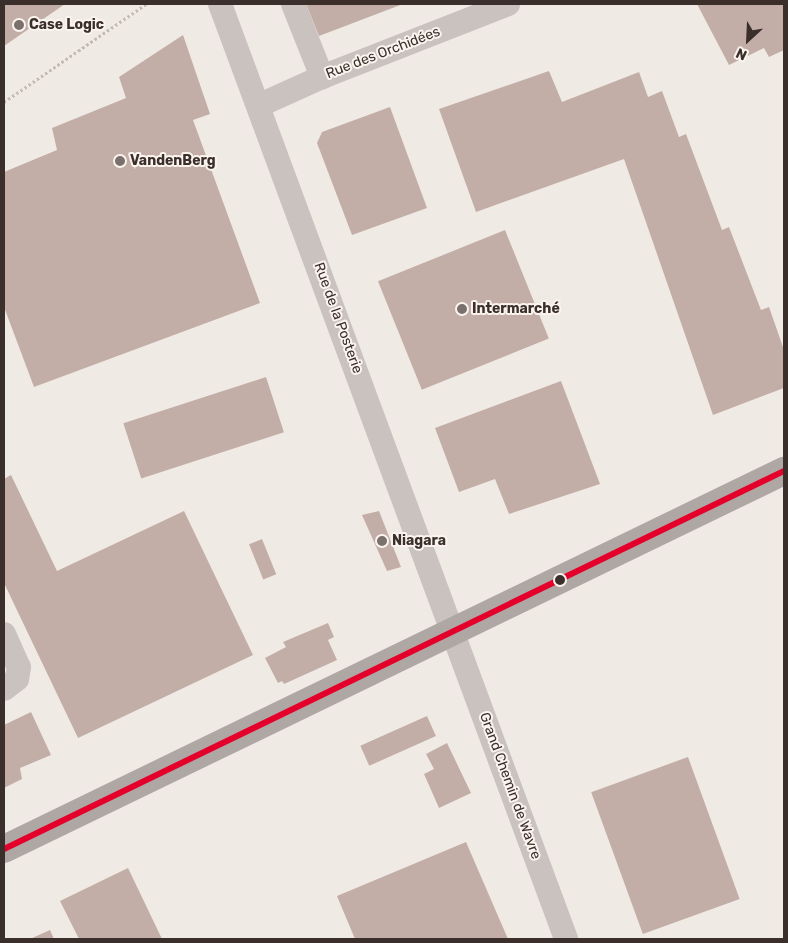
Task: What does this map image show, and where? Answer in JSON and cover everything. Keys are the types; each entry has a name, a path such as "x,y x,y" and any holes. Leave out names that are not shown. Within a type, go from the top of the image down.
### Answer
{"main road":[{"path":"4,849 454,633 784,470"}],"street":[{"name":"Rue de la Posterie","path":"220,4 260,105 454,633"},
{"path":"293,4 322,77"},
{"name":"Rue des Orchidées","path":"260,105 322,77 508,4"},
{"name":"Grand Chemin de Wavre","path":"454,633 566,939"},
{"path":"4,634 20,667 17,679 4,689"}],"path":[{"path":"4,102 146,4"}],"building":[{"name":"Case Logic","path":"4,4 65,4 4,46"},
{"path":"306,4 403,4 319,36"},
{"path":"697,4 784,4 784,50 769,57 764,48 729,65"},
{"name":"VandenBerg","path":"183,35 210,114 193,120 260,303 34,387 4,307 4,172 57,150 52,128 126,98 119,77"},
{"path":"549,71 562,102 639,72 648,97 662,91 679,137 686,134 722,230 729,227 761,310 769,307 784,350 784,388 713,415 624,159 476,212 439,109"},
{"path":"390,107 427,208 352,235 317,143 322,132"},
{"name":"Intermarché","path":"505,230 549,338 422,390 378,281"},
{"path":"266,377 284,432 141,479 123,423"},
{"path":"561,381 600,484 509,514 495,479 459,492 435,428"},
{"path":"11,475 57,571 184,511 253,655 78,738 4,583 4,479"},
{"name":"Niagara","path":"379,511 401,567 387,571 362,515"},
{"path":"262,539 276,574 263,579 249,544"},
{"path":"328,623 334,637 328,640 337,660 284,684 282,681 278,683 265,658 286,647 283,642"},
{"path":"31,712 51,755 20,768 22,779 4,788 4,725"},
{"path":"427,716 436,736 369,766 360,746"},
{"path":"447,743 471,793 439,808 424,774 434,769 426,754"},
{"path":"688,757 740,899 643,934 591,792"},
{"path":"466,842 508,939 355,939 337,896"},
{"path":"128,868 162,939 79,939 60,901"},
{"path":"50,930 54,939 30,939"}],"transit line":[{"path":"4,849 784,471"}],"place":[{"name":"Case Logic","path":"19,25"},
{"name":"VandenBerg","path":"120,161"},
{"name":"Intermarché","path":"462,309"},
{"name":"Niagara","path":"382,541"}]}
